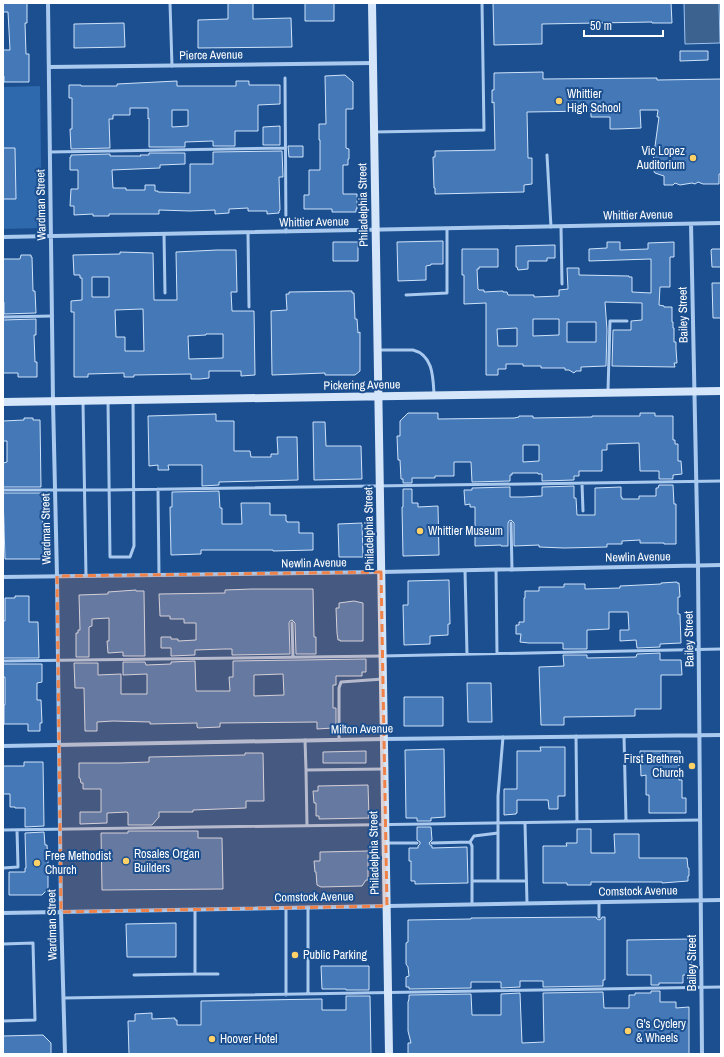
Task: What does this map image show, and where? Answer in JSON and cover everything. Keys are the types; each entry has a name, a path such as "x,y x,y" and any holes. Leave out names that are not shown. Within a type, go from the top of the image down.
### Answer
{"street":[{"name":"Wardman Street","path":"48,3 61,912 65,1054"},
{"name":"Philadelphia Street","path":"372,3 389,1054"},
{"name":"Pierce Avenue","path":"49,67 373,63"},
{"name":"Bailey Street","path":"691,224 698,566 702,1054"},
{"name":"Whittier Avenue","path":"3,238 721,224"},
{"name":"Pickering Avenue","path":"3,402 721,391"},
{"name":"Newlin Avenue","path":"3,577 465,571 721,565"},
{"name":"Milton Avenue","path":"3,746 305,740 721,735"},
{"name":"Comstock Avenue","path":"3,913 721,900"}],"lane":[{"path":"170,3 172,66"},
{"path":"374,132 484,130 482,3"},
{"path":"285,78 286,232"},
{"path":"50,152 285,148"},
{"path":"547,155 551,227"},
{"path":"561,227 562,284"},
{"path":"406,294 447,293 447,229"},
{"path":"248,233 249,307"},
{"path":"164,234 165,293"},
{"path":"3,317 52,316"},
{"path":"608,393 610,321 627,321"},
{"path":"378,350 419,351 428,360 433,374 434,396"},
{"path":"108,400 110,557 130,556 134,546 134,400"},
{"path":"83,401 86,576"},
{"path":"3,490 109,490 721,481"},
{"path":"582,483 583,511"},
{"path":"158,489 159,575"},
{"path":"511,523 512,570"},
{"path":"496,570 497,654"},
{"path":"465,571 467,654"},
{"path":"292,623 293,657"},
{"path":"3,661 382,656 721,649"},
{"path":"339,740 339,688 341,682 383,679"},
{"path":"576,736 577,822"},
{"path":"624,736 626,821"},
{"path":"498,881 498,796 503,737"},
{"path":"305,740 307,826"},
{"path":"306,770 384,769"},
{"path":"3,830 700,820"},
{"path":"525,823 527,903"},
{"path":"3,868 18,868 17,830"},
{"path":"470,842 474,836 498,833"},
{"path":"432,843 470,842"},
{"path":"470,842 472,846 472,904"},
{"path":"386,843 418,843"},
{"path":"472,881 526,880"},
{"path":"599,902 600,917"},
{"path":"308,907 308,994"},
{"path":"286,908 286,995"},
{"path":"195,909 195,974"},
{"path":"3,944 33,943 35,1020 3,1021"},
{"path":"134,976 218,974"},
{"path":"64,998 721,988"}],"highlighted area":[{"path":"381,572 387,906 61,912 57,576"}],"shaded area":[{"path":"684,3 719,3 720,43 685,44"},
{"path":"40,86 42,228 3,229 3,87"}],"building":[{"path":"3,3 27,3 27,23 25,23 26,54 29,54 29,82 4,82 3,50 10,50 8,12 3,12"},
{"path":"228,3 253,3 253,19 291,18 292,47 198,48 198,20 228,19"},
{"path":"305,3 334,3 334,21 305,21"},
{"path":"493,3 671,3 672,23 542,24 542,44 494,45"},
{"path":"124,23 125,47 74,48 74,24"},
{"path":"680,51 708,51 708,60 680,61"},
{"path":"543,72 543,79 721,79 721,174 719,174 719,184 703,184 698,182 695,184 680,185 675,183 673,185 664,185 664,176 655,173 652,168 659,117 657,117 658,110 640,110 641,128 617,129 610,129 610,117 591,117 591,111 527,112 528,158 532,158 532,184 524,185 524,192 435,194 433,157 435,157 435,151 495,150 494,102 492,103 494,73"},
{"path":"345,75 353,82 353,109 346,109 346,148 349,149 349,159 348,165 343,165 343,194 357,194 357,209 356,212 332,212 332,209 304,209 304,195 309,195 309,170 320,170 319,124 326,124 325,76"},
{"path":"177,81 177,86 236,86 236,81 249,81 249,85 280,85 280,104 258,105 258,131 235,131 235,146 213,146 213,141 185,142 185,147 149,147 148,108 130,108 130,115 113,115 113,119 109,119 110,148 71,149 70,129 72,129 72,98 69,98 69,85 117,86 117,84","holes":["172,110 188,110 188,126 172,127"]},
{"path":"280,126 280,145 263,145 263,127"},
{"path":"288,146 303,146 303,157 289,157"},
{"path":"3,148 15,148 16,199 3,199"},
{"path":"282,151 283,177 279,177 279,213 267,214 267,211 248,211 248,208 229,209 229,213 215,214 215,210 159,210 159,214 109,214 109,216 93,216 93,214 74,215 74,206 70,206 71,189 78,189 78,170 70,170 71,155 110,154 110,156 141,156 140,155 149,155 149,153 185,153 185,164 160,165 160,168 112,170 113,188 145,190 145,185 155,185 155,191 158,192 190,193 190,164 213,164 213,152"},
{"path":"443,241 443,264 431,264 426,266 426,280 398,281 397,242"},
{"path":"333,242 358,242 358,261 333,261"},
{"path":"607,242 620,242 620,250 648,249 648,243 674,242 674,257 670,257 670,287 660,287 659,305 664,307 672,307 674,342 676,342 677,363 674,363 675,367 612,366 613,330 631,330 631,321 642,320 642,303 605,302 607,330 606,366 581,367 581,371 576,371 574,373 569,370 565,370 565,368 541,368 541,366 506,364 506,369 498,369 498,375 486,375 486,303 464,304 462,249 498,249 498,267 479,267 479,269 477,269 478,289 484,290 484,292 503,291 507,292 508,295 534,295 534,297 559,296 559,290 568,289 567,268 579,268 579,275 632,277 632,292 651,293 651,259 589,261 589,249 607,248","holes":["533,319 559,319 559,335 533,336","567,322 596,322 596,342 567,342","517,328 517,346 498,346 497,329"]},
{"path":"555,245 555,258 547,258 547,261 528,261 528,269 518,270 516,267 516,246"},
{"path":"712,249 721,249 721,267 712,267"},
{"path":"236,250 237,292 231,292 232,311 254,311 255,375 241,376 241,371 209,371 209,378 200,379 191,379 191,374 134,375 134,377 124,377 124,373 88,374 88,377 74,377 74,312 71,312 71,301 82,300 82,278 80,278 80,275 74,275 73,255 120,254 120,252 153,253 154,300 177,300 176,252","holes":["92,277 109,277 109,297 92,297","143,309 144,351 125,351 125,337 116,337 115,310","223,334 223,358 189,359 188,336"]},
{"path":"21,255 31,255 32,257 33,291 35,291 36,313 4,314 3,259 20,259"},
{"path":"712,283 721,283 721,318 713,318"},
{"path":"352,291 352,293 354,293 355,319 357,319 358,333 360,332 360,371 355,375 325,375 325,373 272,375 271,311 287,310 286,294 289,294 289,292"},
{"path":"36,319 36,335 34,335 37,377 18,377 18,373 3,373 3,320"},
{"path":"408,413 438,413 438,419 514,418 519,416 533,416 533,418 640,416 640,413 655,413 655,416 673,416 673,440 675,440 675,444 678,444 678,461 681,461 682,474 673,475 673,479 659,479 659,471 640,471 639,443 607,444 607,450 602,450 602,471 579,471 579,476 574,476 574,480 542,481 542,474 512,473 512,475 510,475 510,481 472,482 471,462 454,462 454,476 412,478 412,483 403,483 403,479 401,479 400,460 398,460 397,436 400,436 400,421","holes":["523,445 539,445 539,461 523,462"]},
{"path":"216,414 216,421 234,421 234,451 250,451 251,457 271,457 271,454 278,454 277,437 297,437 298,480 219,482 219,485 202,486 202,465 168,465 169,470 158,470 158,465 149,466 148,416"},
{"path":"24,418 40,420 41,487 3,487 3,463 7,462 7,441 3,441 3,421 24,420"},
{"path":"313,422 325,422 326,446 361,446 362,479 314,480"},
{"path":"659,485 673,485 674,504 676,504 676,544 640,543 640,540 622,541 622,544 607,544 607,547 564,548 539,547 539,545 514,546 514,523 511,520 508,523 508,546 475,546 475,507 470,507 470,504 465,505 464,490 472,490 472,488 510,487 510,497 523,497 542,496 542,487 574,486 574,498 576,498 577,515 595,515 595,488 621,487 622,499 639,499 639,496 656,496 656,488 658,488"},
{"name":"Whittier Museum","path":"403,489 412,489 412,503 418,503 418,507 438,506 439,555 403,556"},
{"path":"219,491 220,508 222,508 222,524 242,524 241,503 270,503 270,515 286,515 287,522 299,522 299,533 313,533 313,550 201,550 201,554 171,555 170,507 172,507 172,492"},
{"path":"3,493 42,493 43,559 5,559"},
{"path":"362,523 363,557 339,557 338,524"},
{"path":"449,580 450,624 448,624 448,635 430,636 430,644 404,645 403,605 408,605 408,581"},
{"path":"679,583 680,597 678,597 678,614 680,614 681,643 660,644 660,647 637,648 636,640 620,641 620,630 629,630 628,612 609,612 609,629 587,630 587,649 563,649 563,643 520,642 521,634 516,634 516,625 519,625 519,622 524,622 525,591 539,591 539,587 564,587 564,584 585,584 585,589 620,588 620,586"},
{"path":"313,589 314,637 316,637 316,654 296,654 295,623 292,620 289,623 290,654 232,655 232,649 224,649 195,650 195,655 171,656 171,648 161,648 161,637 171,637 171,639 178,639 178,641 196,640 196,623 184,623 184,619 170,619 170,616 160,616 159,594 225,593 225,590"},
{"path":"136,590 144,591 145,656 123,656 123,652 108,653 107,641 109,641 109,618 92,619 92,626 89,627 89,657 76,657 76,633 80,630 79,595 108,594 108,592"},
{"path":"15,596 29,596 29,622 38,622 39,658 3,658 3,621 5,621 5,598 15,598"},
{"path":"354,601 363,603 363,641 340,641 338,640 337,633 336,608 339,608 339,603"},
{"path":"660,653 660,660 681,660 682,675 661,675 661,709 635,709 635,716 564,717 564,725 541,725 539,667 564,666 563,655 587,655 587,658 636,657 637,654"},
{"path":"366,659 366,672 362,672 362,676 336,676 336,685 333,685 333,708 336,708 336,726 333,726 333,728 317,729 317,722 220,723 220,727 198,728 197,723 150,724 150,722 113,721 97,722 97,731 85,731 84,688 75,688 74,663 98,663 98,675 121,674 121,694 147,694 147,674 123,675 123,662 145,662 146,665 195,661 196,691 230,691 229,677 233,677 233,661","holes":["283,674 284,695 254,696 254,675"]},
{"path":"3,664 42,664 42,682 37,683 37,700 41,700 42,723 40,723 40,731 28,731 28,724 4,724 5,677 3,677"},
{"path":"467,683 491,683 492,722 468,722"},
{"path":"404,697 443,697 443,726 404,726"},
{"path":"540,747 565,747 565,796 558,796 558,809 549,809 548,800 517,800 517,813 504,815 504,789 517,789 517,751 541,751"},
{"path":"444,749 445,817 431,818 431,821 417,821 417,818 406,818 405,750"},
{"path":"366,751 366,763 323,763 323,752"},
{"path":"640,751 680,751 681,761 679,761 679,780 682,780 682,798 686,798 686,813 649,813 649,795 646,795 646,775 641,776"},
{"path":"245,753 263,753 264,801 246,801 246,808 193,810 193,812 159,812 159,817 152,825 128,825 127,812 107,813 107,823 80,824 80,812 101,812 101,789 83,789 83,783 81,783 79,778 79,763 149,762 149,757 245,755"},
{"path":"24,762 43,762 44,826 25,827 25,808 10,807 10,794 3,794 3,766 24,766"},
{"path":"368,785 369,818 319,819 319,816 316,816 316,803 314,803 313,791 318,791 318,786"},
{"path":"417,827 431,827 432,840 429,843 432,848 467,847 468,883 415,884 415,881 411,881 411,861 409,861 409,848 418,848 420,844 417,840"},
{"path":"577,829 591,829 591,853 615,853 614,834 639,834 639,858 687,858 689,868 688,881 662,883 591,882 591,885 543,883 543,846 567,846 566,843 577,843"},
{"path":"128,831 198,831 198,838 222,838 223,889 102,890 101,833 128,833"},
{"name":"Free Methodist Church","path":"44,832 48,859 48,889 42,895 9,895 9,872 25,872 25,833"},
{"path":"368,851 368,880 366,880 362,886 321,887 317,885 314,861 320,861 320,852"},
{"path":"596,917 599,920 602,917 605,917 605,980 603,980 603,986 543,987 543,981 520,981 520,987 501,988 501,982 471,982 471,988 409,989 409,987 406,987 406,977 409,976 408,967 406,964 408,920"},
{"path":"176,923 176,957 127,957 126,924"},
{"path":"691,939 692,975 683,975 683,983 659,983 659,985 651,985 651,975 627,975 627,940"},
{"path":"321,966 369,966 369,990 322,989"},
{"path":"651,991 660,991 660,1002 676,1002 676,1008 689,1007 689,1054 408,1054 408,1043 411,1043 408,1031 409,995 471,994 472,1015 501,1015 501,994 520,993 522,1043 544,1042 543,993 603,992 604,1008 629,1008 629,995 635,995 635,993 651,993"},
{"path":"346,996 370,996 371,1054 129,1054 128,1021 135,1021 135,1014 152,1013 152,1019 175,1018 175,1020 177,1020 177,1025 201,1025 201,1001 322,999 322,1010 346,1010"},
{"path":"43,1035 51,1043 51,1054 3,1054 3,1036"}],"place":[{"name":"Whittier High School","path":"559,101"},
{"name":"Vic Lopez Auditorium","path":"693,158"},
{"name":"Whittier Museum","path":"420,531"},
{"name":"First Brethren Church","path":"692,766"},
{"name":"Rosales Organ Builders","path":"126,861"},
{"name":"Free Methodist Church","path":"37,863"},
{"name":"Public Parking","path":"295,955"},
{"name":"G's Cyclery & Wheels","path":"628,1031"},
{"name":"Hoover Hotel","path":"212,1039"}]}
